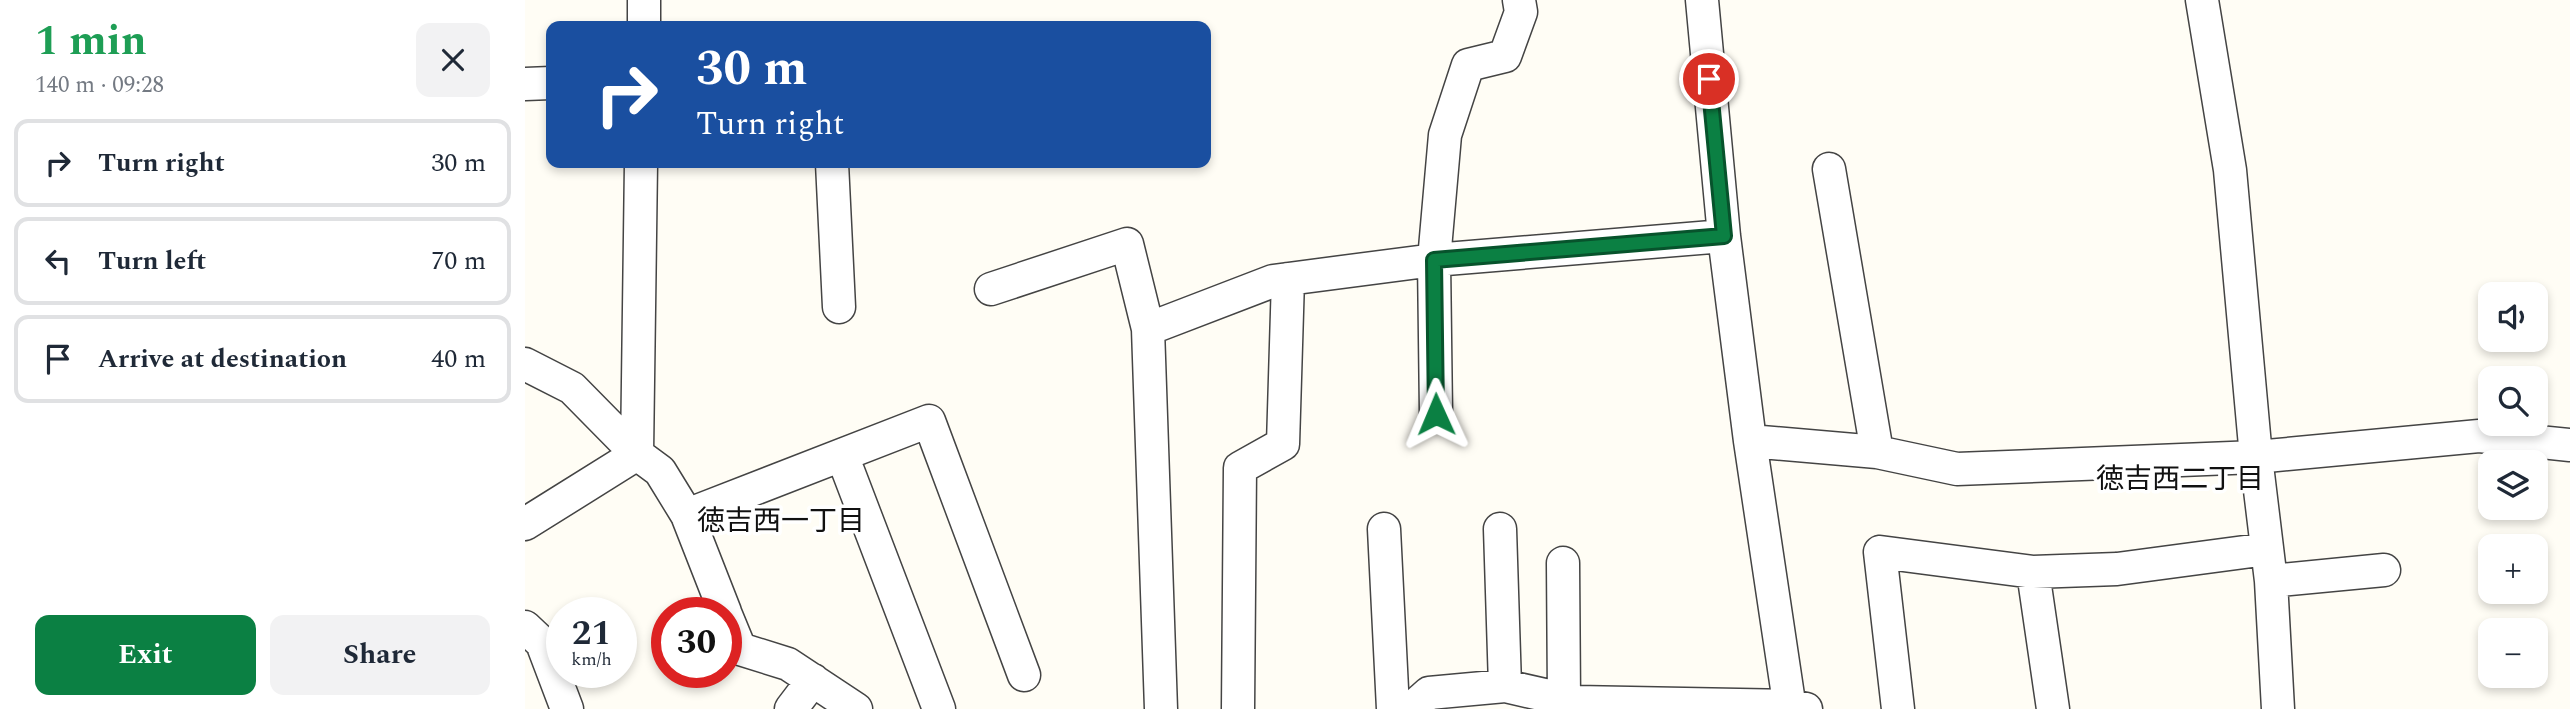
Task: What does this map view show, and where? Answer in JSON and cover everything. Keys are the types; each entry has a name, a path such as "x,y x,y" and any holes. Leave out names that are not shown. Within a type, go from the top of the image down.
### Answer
{"street":[{"path":"644,0 644,21"},
{"path":"1436,414 1434,260 1445,135 1468,65 1505,56 1521,12 1519,0"},
{"path":"1411,709 1429,693 1505,687 1576,702 1796,708 1750,441 1724,236 1702,0"},
{"path":"2201,0 2230,170 2256,457 2271,581 2278,709"},
{"path":"525,85 546,83"},
{"path":"637,454 641,168"},
{"path":"832,168 839,307"},
{"path":"1829,169 1877,452"},
{"path":"1148,330 1273,281 1434,260 1724,236"},
{"path":"991,289 1127,244 1148,330 1161,709"},
{"path":"1238,709 1240,468 1283,444 1289,279"},
{"path":"525,363 572,388 637,454 660,471 687,515 719,597"},
{"path":"687,515 929,421 1024,675"},
{"path":"1750,441 1877,452 1957,468 2256,457 2479,436 2570,445"},
{"path":"525,524 637,454"},
{"path":"842,455 939,709"},
{"path":"1500,528 1505,687"},
{"path":"1384,529 1393,709"},
{"path":"1898,709 1880,552 2033,572 2117,569 2267,549"},
{"path":"1563,563 1564,700"},
{"path":"2271,581 2384,570"},
{"path":"2033,572 2053,709"},
{"path":"525,627 542,643 567,709"},
{"path":"742,650 788,664 856,709"},
{"path":"791,709 814,680"}],"district":[{"name":"徳吉西二丁目","path":"2180,478"},
{"name":"徳吉西一丁目","path":"781,520"}],"route":[{"path":"1436,414 1434,260 1724,236 1709,79"}]}
